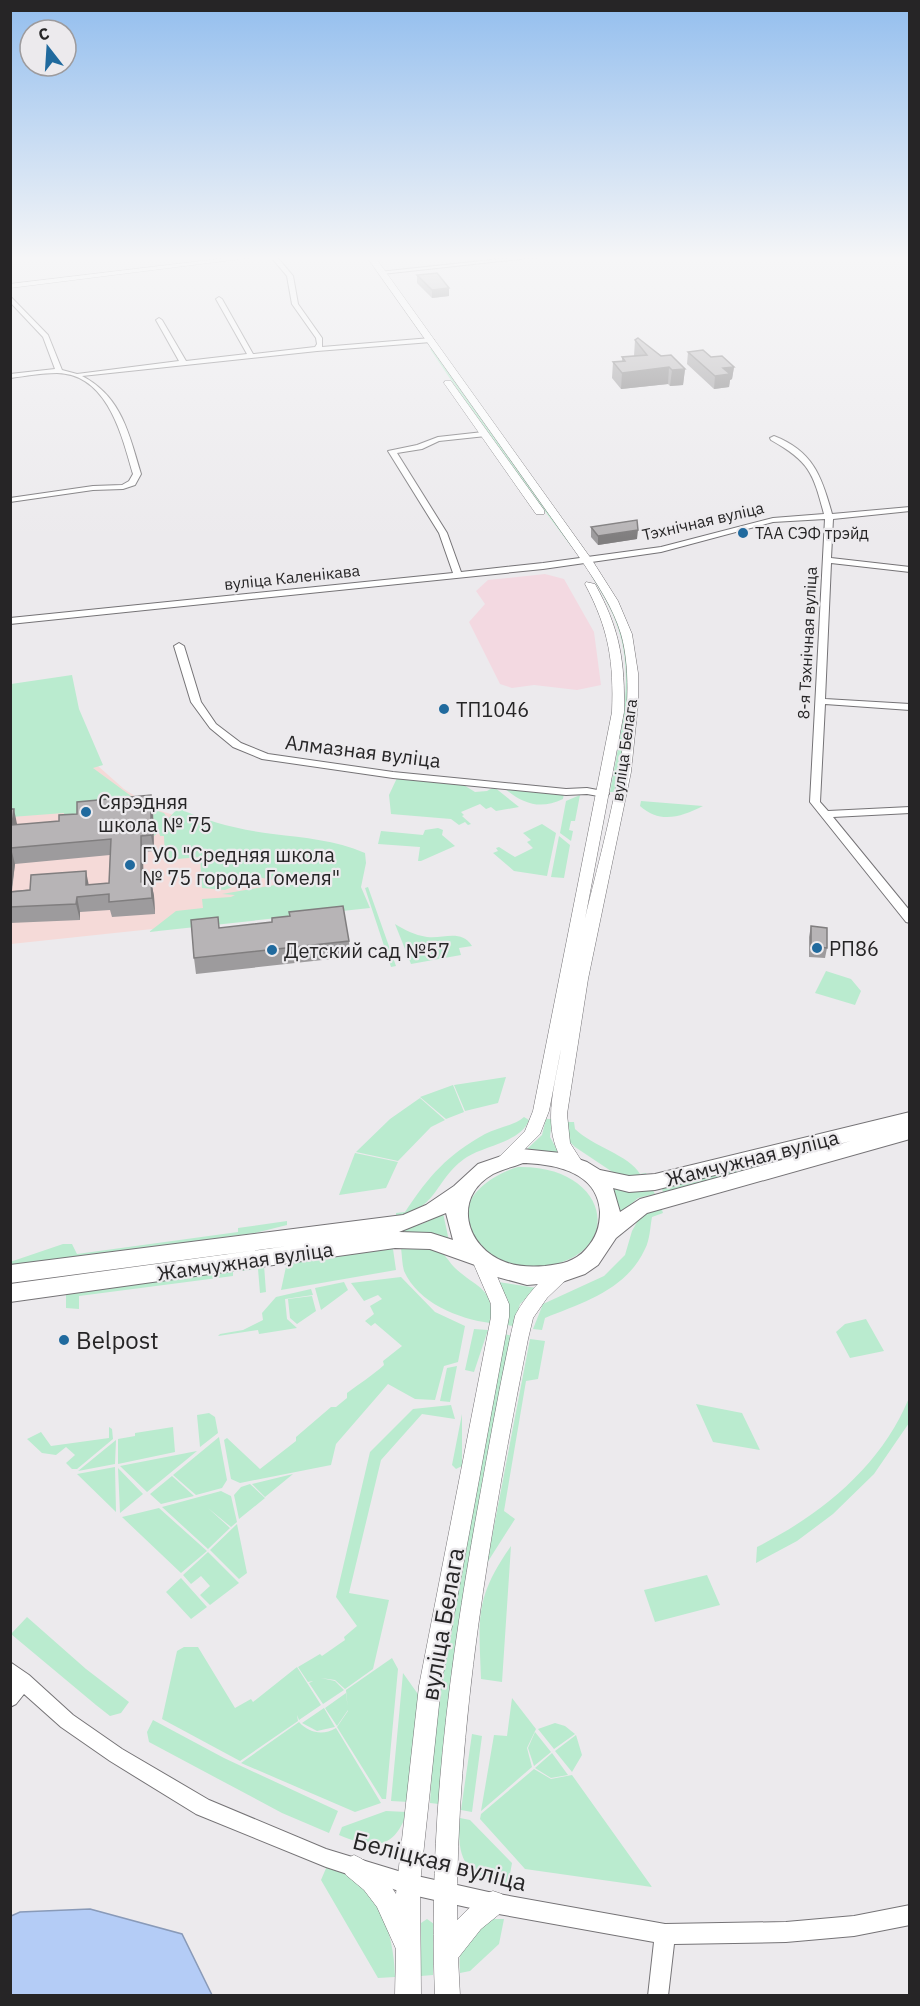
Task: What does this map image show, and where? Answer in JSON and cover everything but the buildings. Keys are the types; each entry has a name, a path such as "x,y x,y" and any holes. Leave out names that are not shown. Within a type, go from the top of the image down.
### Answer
{"main road":[{"name":"Жамчужная вуліца","path":"586,1173 628,1184 655,1182 909,1119"},
{"name":"Жамчужная вуліца","path":"610,1232 640,1208 663,1200 909,1132"},
{"path":"536,1156 563,1161 586,1173 610,1209 610,1232 603,1245 589,1260 564,1273 543,1277 515,1275 479,1259 459,1233 455,1212 461,1192 480,1171 504,1160 536,1156"},
{"name":"Жамчужная вуліца","path":"10,1274 405,1223 433,1211 461,1192"},
{"name":"Жамчужная вуліца","path":"10,1293 395,1240 431,1241 479,1259"}],"street":[{"path":"51,351 59,371"},
{"path":"176,351 183,362"},
{"path":"10,376 59,371 80,374 295,351"},
{"name":"вуліца Белага","path":"432,351 483,434 582,561 612,625 620,666 618,712 604,794 577,916 541,1111 532,1134 504,1160"},
{"name":"вуліца Белага","path":"433,351 618,612 626,631 632,666 632,712 616,807 584,958 558,1136 570,1159 586,1173"},
{"path":"10,500 93,488 123,487 132,483 137,474 122,426 109,399 103,389 80,374"},
{"path":"458,574 443,533 392,451 419,447 438,439 483,434"},
{"name":"8-я Тэхнічная вуліца","path":"774,438 806,458 818,476 829,518 815,802 824,814"},
{"name":"Тэхнічная вуліца","path":"582,561 662,549 772,520 829,518 909,508"},
{"path":"827,560 909,570"},
{"name":"вуліца Каленікава","path":"10,621 582,561"},
{"name":"Алмазная вуліца","path":"179,646 196,702 213,726 237,745 266,757 393,775 566,792 587,790 604,794"},
{"path":"819,701 908,707 909,693"},
{"path":"824,814 909,810"},
{"path":"824,814 909,919"},
{"name":"вуліца Белага","path":"408,1995 408,1884 430,1686 500,1317 500,1304 479,1259"},
{"name":"вуліца Белага","path":"448,1995 445,1892 451,1766 473,1591 520,1333 528,1307 564,1273"},
{"path":"10,1698 17,1675"},
{"name":"Беліцкая вуліца","path":"17,1675 67,1721 116,1755 203,1806 354,1867 408,1884 493,1904 664,1934 786,1932 854,1926 909,1915"},
{"path":"354,1867 377,1886 389,1901 408,1958"},
{"path":"446,1957 447,1950 457,1936 493,1904"},
{"path":"658,1995 664,1934"}],"shaded area":[{"path":"545,574 564,579 594,632 601,685 577,690 534,685 512,688 500,684 469,622 485,604 476,591 488,580"},
{"name":"Сярэдняя школа № 75","path":"11,689 124,789 155,809 226,832 360,907 11,944"}],"green space":[{"path":"431,351 436,351 574,545 571,546 491,439"},
{"path":"595,574 610,601 627,646 627,720 615,792 610,792 624,710 626,669 618,628 591,575"},
{"path":"72,675 79,709 103,765 93,768 146,807 164,813 168,819 178,808 236,828 331,842 365,853 366,863 361,887 370,908 149,932 176,911 203,908 202,899 231,897 235,895 222,894 287,883 291,876 275,880 256,877 225,890 202,888 200,857 165,860 164,836 160,836 159,832 154,836 153,811 63,831 64,813 11,817 11,684"},
{"path":"397,778 462,784 475,792 487,791 494,787 519,807 496,811 491,807 486,809 480,804 461,812 471,824 468,825 465,822 459,825 451,819 391,814 389,795"},
{"path":"504,788 564,793 563,799 539,805 518,798"},
{"path":"580,795 575,821 571,821 569,830 573,831 571,841 560,833 566,801"},
{"path":"641,801 703,806 679,816 663,817 648,812 640,806"},
{"path":"542,824 556,833 547,876 514,871 493,853 498,851 496,848 499,847 515,857 533,848 527,842 531,840 523,833"},
{"path":"438,828 443,830 442,835 455,846 421,861 418,861 420,847 378,844 381,831 423,835 425,830"},
{"path":"559,836 570,845 564,878 551,877"},
{"path":"368,887 396,966 391,967 365,888"},
{"path":"395,924 422,936 457,936 468,941 472,946 459,948 461,955 411,964"},
{"path":"826,971 851,979 861,991 855,1005 815,993"},
{"path":"506,1077 498,1103 465,1111 454,1085"},
{"path":"453,1085 464,1112 446,1119 420,1097"},
{"path":"420,1098 445,1120 431,1127 398,1161 356,1152 390,1119"},
{"path":"524,1117 529,1120 519,1133 467,1157 456,1166 421,1207 396,1216 396,1213 405,1212 422,1188 449,1158 485,1134"},
{"path":"546,1119 552,1119 550,1137 559,1153 527,1149 542,1135"},
{"path":"566,1122 574,1122 575,1129 582,1135 628,1161 640,1174 646,1173 648,1178 639,1179 614,1173 575,1147 568,1140"},
{"path":"909,1122 909,1127 663,1192 661,1186"},
{"path":"355,1153 398,1162 386,1188 339,1195"},
{"path":"518,1167 550,1170 574,1181 590,1196 597,1213 596,1231 586,1248 567,1260 538,1267 523,1267 495,1258 472,1236 467,1223 467,1210 472,1199 491,1179"},
{"path":"609,1187 651,1187 655,1194 638,1198 620,1214 615,1196"},
{"path":"661,1207 663,1213 652,1217 645,1249 627,1275 589,1300 545,1318 542,1330 533,1329 543,1304 604,1276 625,1255 632,1231 641,1215"},
{"path":"443,1213 449,1241 400,1234 399,1229 422,1224"},
{"path":"287,1221 287,1225 255,1233 11,1266 10,1262 63,1244 72,1244 77,1254 238,1232 238,1228"},
{"path":"426,1247 435,1249 446,1257 455,1268 487,1295 491,1311 490,1323 465,1318 441,1308 419,1292 404,1271 401,1248"},
{"path":"393,1249 396,1270 281,1290 287,1262"},
{"path":"264,1265 266,1292 260,1293 258,1269 233,1272 233,1276 79,1296 79,1309 66,1308 66,1293"},
{"path":"401,1277 435,1312 465,1326 458,1362 444,1366 435,1400 415,1399 388,1384 336,1444 331,1465 240,1483 231,1479 224,1440 227,1438 260,1469 296,1441 296,1437 331,1407 336,1407 347,1398 347,1393 384,1365 383,1361 402,1346 375,1323 371,1326 365,1321 374,1314 370,1306 382,1299 378,1295 364,1301 351,1283"},
{"path":"344,1282 348,1290 321,1310 315,1288"},
{"path":"498,1282 537,1288 520,1304 513,1326 507,1325 508,1300"},
{"path":"311,1289 313,1295 285,1299 287,1319 297,1328 259,1334 258,1330 218,1336 243,1330 263,1320 262,1313 276,1297"},
{"path":"312,1296 316,1311 297,1324 290,1318 288,1299"},
{"path":"866,1319 884,1351 850,1358 836,1332 845,1324"},
{"path":"474,1329 488,1330 474,1372 465,1370"},
{"path":"505,1334 512,1336 458,1627 443,1745 439,1804 430,1803 434,1744 450,1626"},
{"path":"530,1339 545,1341 538,1379 526,1381 504,1511 515,1519 487,1563"},
{"path":"457,1366 450,1402 440,1401 447,1368"},
{"path":"909,1398 909,1423 874,1474 833,1514 797,1541 756,1563 757,1547 781,1534 826,1503 866,1466 897,1423"},
{"path":"696,1404 742,1413 760,1450 713,1442"},
{"path":"451,1405 455,1419 422,1414 381,1460 349,1593 389,1600 373,1669 345,1689 335,1680 321,1678 335,1681 344,1690 323,1704 309,1683 313,1681 308,1682 298,1667 320,1654 322,1656 345,1640 344,1637 357,1626 336,1597 370,1452 413,1409"},
{"path":"209,1413 215,1417 218,1433 200,1447 197,1415"},
{"path":"462,1414 462,1466 456,1469 452,1465"},
{"path":"109,1427 112,1429 113,1439 77,1469 72,1469 66,1463 75,1455 66,1447 56,1455 42,1453 27,1439 41,1432 51,1446 109,1438"},
{"path":"173,1427 175,1452 118,1464 118,1439 135,1436 135,1433"},
{"path":"219,1437 227,1480 222,1488 196,1495 173,1475"},
{"path":"116,1440 115,1464 78,1471"},
{"path":"197,1451 147,1492 120,1466"},
{"path":"115,1467 116,1512 77,1474"},
{"path":"118,1468 143,1494 120,1513"},
{"path":"293,1474 265,1497 252,1484"},
{"path":"172,1476 194,1496 161,1504 150,1494"},
{"path":"250,1484 265,1498 239,1519 234,1495 241,1487"},
{"path":"221,1491 231,1496 237,1522 231,1527 208,1508 230,1528 208,1549 162,1507"},
{"path":"159,1508 207,1551 181,1573 122,1517"},
{"path":"237,1524 247,1573 239,1579 210,1550"},
{"path":"511,1546 502,1682 481,1679 481,1610 490,1580"},
{"path":"208,1552 239,1583 210,1605 200,1595 210,1586 201,1576 191,1584 183,1575"},
{"path":"707,1575 720,1605 655,1622 644,1590"},
{"path":"181,1578 207,1607 191,1619 166,1592"},
{"path":"27,1617 86,1669 129,1702 121,1713 110,1716 11,1634"},
{"path":"184,1647 198,1647 235,1708 251,1699 253,1702 297,1667 321,1705 299,1720 297,1715 298,1721 240,1761 162,1719 177,1651"},
{"path":"392,1658 398,1669 386,1799 382,1799 337,1727 348,1711 346,1690"},
{"path":"403,1673 420,1697 409,1802 391,1801"},
{"path":"346,1693 348,1710 337,1726 325,1708"},
{"path":"512,1698 536,1729 527,1748 532,1767 481,1811 494,1735 507,1736"},
{"path":"324,1708 335,1727 317,1731 302,1723"},
{"path":"153,1720 224,1758 338,1811 329,1833 282,1813 149,1742 147,1732"},
{"path":"299,1722 307,1729 321,1733 336,1728 381,1803 355,1812 241,1763"},
{"path":"555,1723 565,1726 575,1734 554,1749 538,1729"},
{"path":"535,1732 551,1752 534,1766 528,1748"},
{"path":"472,1734 482,1736 472,1812 461,1810"},
{"path":"576,1735 582,1755 572,1772 555,1751"},
{"path":"552,1753 568,1775 551,1778 535,1768"},
{"path":"534,1769 551,1779 572,1775 652,1887 525,1869 480,1819 481,1814"},
{"path":"386,1811 407,1812 402,1825 388,1840 371,1844 361,1843 339,1835 342,1827"},
{"path":"460,1818 470,1820 512,1863 508,1885 482,1877 467,1864 462,1856 460,1845"},
{"path":"327,1866 359,1884 379,1910 391,1942 395,1977 378,1978 321,1880"},
{"path":"427,1919 434,1924 433,1975 421,1976 421,1923"},
{"path":"493,1919 504,1919 499,1944 470,1971 460,1973 461,1953 466,1940"}],"water":[{"path":"90,1909 182,1934 212,1995 11,1995 11,1916 20,1912"}],"place":[{"name":"ТАА СЭФ трэйд","path":"743,533"},
{"name":"ТП1046","path":"444,709"},
{"name":"Сярэдняя школа № 75","path":"86,812"},
{"name":"ГУО \"Средняя школа № 75 города Гомеля\"","path":"130,865"},
{"name":"РП86","path":"817,948"},
{"name":"Детский сад №57","path":"272,950"},
{"name":"Belpost","path":"64,1340"}]}
